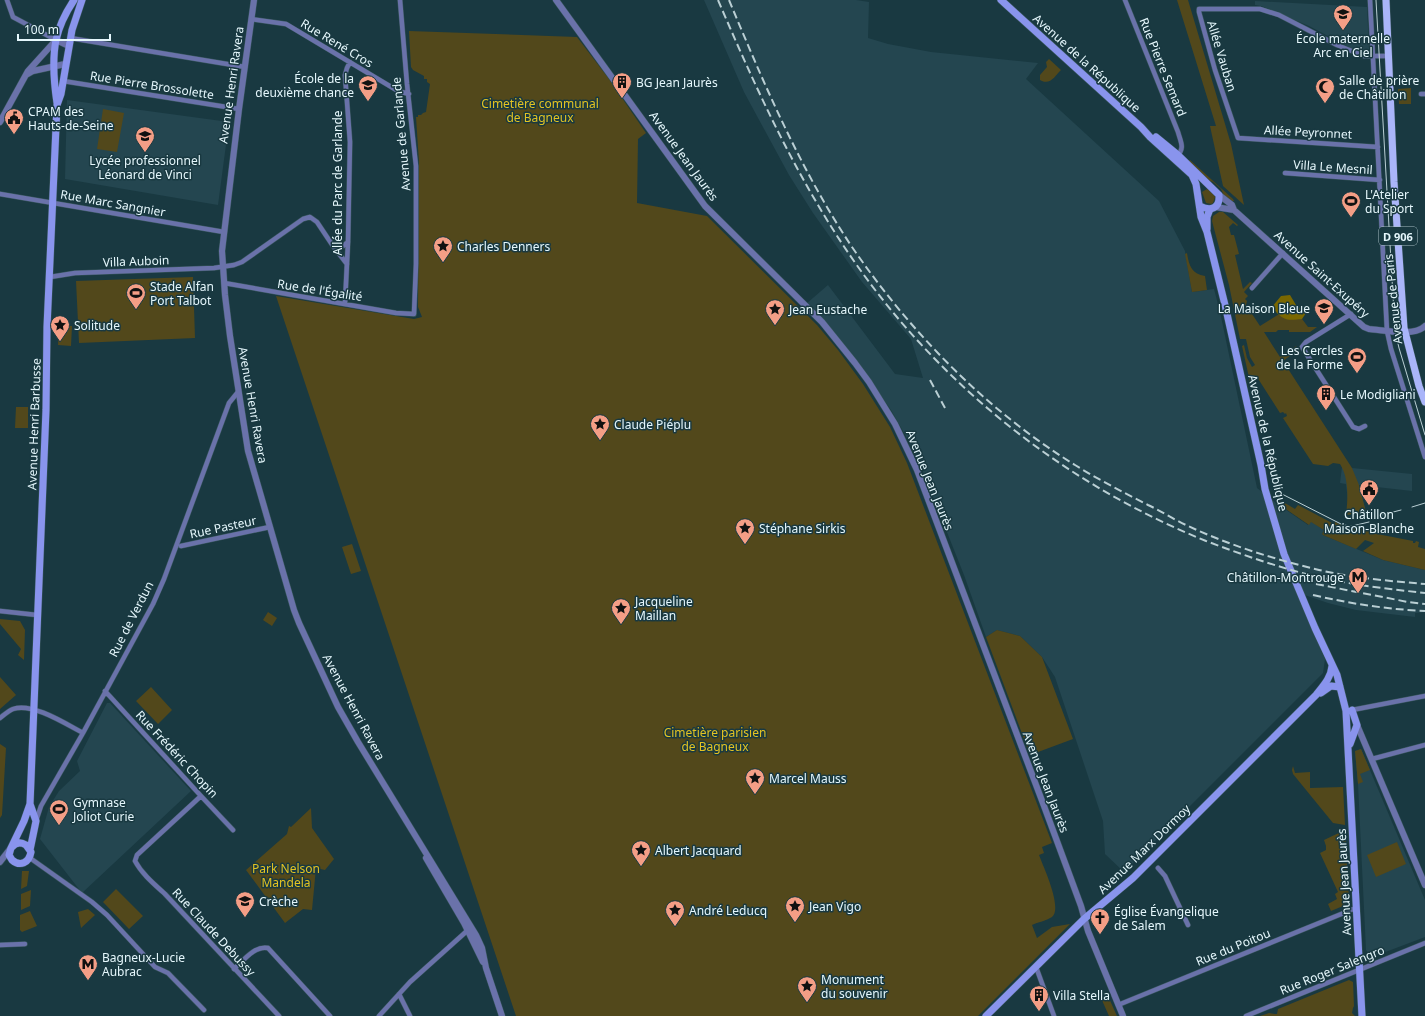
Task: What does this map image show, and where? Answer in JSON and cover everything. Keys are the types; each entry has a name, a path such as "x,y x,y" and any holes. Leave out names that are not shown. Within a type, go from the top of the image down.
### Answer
{"main road":[{"path":"57,105 54,67 56,40 67,12 74,0"},
{"name":"Avenue Henri Barbusse","path":"11,848 24,821 30,804 57,105 63,81 70,38 82,0"},
{"name":"Avenue de la République","path":"1001,0 1141,127 1153,134 1208,184"},
{"name":"Avenue de Paris","path":"1386,0 1394,182 1405,332 1419,386 1425,402"},
{"name":"Avenue de la République","path":"1176,155 1194,178 1198,190"},
{"path":"1208,184 1219,195 1219,201 1213,208 1200,206 1198,190 1200,186 1208,184"},
{"name":"Avenue de la République","path":"1200,206 1201,217 1207,232 1226,305 1263,473 1265,489 1284,554 1337,675"},
{"name":"Avenue de la République","path":"1207,232 1208,217 1213,208"},
{"name":"Avenue Marx Dormoy","path":"986,1016 1084,919 1133,878 1316,695 1332,672 1332,663"},
{"name":"Avenue Jean Jaurès","path":"1337,675 1346,711 1349,746 1362,1016"},
{"name":"Avenue Marx Dormoy","path":"1316,695 1331,686 1340,687"},
{"path":"1352,710 1357,725"},
{"name":"Avenue Jean Jaurès","path":"1349,746 1357,725"},
{"name":"Avenue Henri Barbusse","path":"30,804 36,821"},
{"name":"Rue de Verdun","path":"30,854 36,821"},
{"path":"20,842 26,844 30,854 27,861 21,864 14,862 10,855 11,848 14,844 20,842"}],"street":[{"path":"7,0 13,17 69,46"},
{"name":"Avenue Henri Ravera","path":"254,0 238,109 222,251 224,283 238,392 248,451 294,610 312,653 338,707 468,930 486,968 502,1016"},
{"name":"Avenue de Garlande","path":"400,0 417,173 414,314"},
{"name":"Avenue Jean Jaurès","path":"556,0 705,206 822,322 869,382 895,424 917,470 1044,806 1081,906 1084,919 1123,1016"},
{"name":"Rue Pierre Semard","path":"1125,0 1175,124 1182,150 1176,155"},
{"name":"Avenue de Paris","path":"1370,0 1387,331 1391,349 1425,457"},
{"name":"Allée Vauban","path":"1238,138 1215,70 1199,12 1200,9 1260,9 1269,11 1337,45 1364,56 1389,56"},
{"name":"Rue René Cros","path":"251,19 286,24 398,90 409,94"},
{"path":"70,38 245,67"},
{"path":"0,121 25,76 56,40"},
{"name":"Allée du Parc de Garlande","path":"345,304 350,142 345,75 350,62"},
{"path":"25,76 33,71 65,64"},
{"name":"Rue Pierre Brossolette","path":"63,81 238,109"},
{"name":"Allée Peyronnet","path":"1238,138 1378,146"},
{"name":"Villa Le Mesnil","path":"1285,173 1380,180"},
{"name":"Rue Marc Sangnier","path":"0,194 224,232"},
{"name":"Avenue Saint-Exupéry","path":"1219,195 1232,205 1234,210 1364,326 1369,329 1405,332 1419,331 1425,326"},
{"path":"1213,208 1234,210"},
{"name":"Villa Auboin","path":"50,277 75,273 214,268 223,265 234,265 242,262 303,218 310,217 316,222 347,264"},
{"path":"333,246 343,246 348,242"},
{"path":"1252,288 1283,253"},
{"name":"Rue de l'Égalité","path":"224,283 396,313 414,314"},
{"path":"1351,314 1306,342 1302,347 1353,427 1359,429 1365,426"},
{"name":"Rue de Verdun","path":"36,821 42,806 155,598 166,573 228,403 238,392"},
{"name":"Rue Pasteur","path":"181,546 270,527"},
{"path":"0,611 37,615"},
{"name":"Rue Frédéric Chopin","path":"105,691 233,830"},
{"path":"1352,710 1425,696"},
{"path":"0,718 11,709 17,708 33,710 44,713 83,733"},
{"path":"1357,725 1425,885"},
{"path":"1372,758 1425,745"},
{"name":"Rue Claude Debussy","path":"201,796 136,855 135,861 153,884 165,894 279,1016"},
{"name":"Avenue Henri Ravera","path":"411,830 425,849 473,928 482,948 486,968"},
{"path":"0,863 11,848"},
{"path":"30,854 92,902 155,967 168,973 204,1010"},
{"path":"0,863 12,860"},
{"path":"1158,868 1164,876 1188,925"},
{"name":"Rue du Poitou","path":"1118,1005 1356,908"},
{"path":"379,1016 410,982 468,930"},
{"name":"Rue Roger Salengro","path":"1246,1016 1425,943"},
{"path":"0,945 25,944"},
{"path":"234,969 258,948 268,948 330,1016"},
{"path":"1036,967 1054,1016"},
{"path":"399,994 410,1016"}],"shaded area":[{"path":"704,0 856,0 869,2 868,38 888,44 931,52 1038,63 1026,79 1159,201 1185,251 1192,292 1214,289 1257,488 1308,525 1311,521 1324,530 1323,535 1383,560 1425,570 1425,612 1415,613 1415,617 1356,610 1328,603 1296,592 1325,659 1323,673 1124,872 1105,854 1103,821 1055,677 1042,657 1020,636 997,630 986,637 964,575 916,454 891,410 851,354 806,304 828,285 895,374 923,378 911,339 862,282 813,213 789,175 744,92"},
{"name":"École maternelle Arc en Ciel","path":"1255,1 1367,7 1369,49 1362,54 1309,26 1261,6 1255,5"},
{"name":"Lycée professionnel Léonard de Vinci","path":"67,100 229,122 218,205 65,179"},
{"path":"1290,295 1296,305 1306,313 1302,319 1285,319 1272,307 1281,296"},
{"path":"1342,467 1412,474 1412,491 1359,485 1366,512 1346,515 1348,501 1346,484 1340,483"},
{"path":"107,703 110,703 191,791 82,893 40,839 49,807 59,791 80,771 77,761"},
{"path":"1361,749 1425,900 1425,937 1375,956 1369,954 1366,950 1355,751"}],"green space":[{"path":"1177,0 1188,0 1231,144 1244,205 1223,186 1210,126 1216,126"},
{"name":"Cimetière parisien de Bagneux","path":"409,31 577,37 609,79 646,133 638,139 637,203 707,216 817,325 863,384 890,427 907,463 1052,843 1042,847 1044,853 1039,855 1054,896 1055,912 1052,917 1032,925 1037,938 1052,927 1070,924 978,1016 516,1016 276,296 414,319 422,317 418,307 419,163 416,117 426,112 430,84 427,82 427,79 424,79 424,76 413,70 411,67"},
{"path":"1049,59 1061,70 1052,80 1044,82 1040,80 1040,75 1047,67 1046,62"},
{"path":"1411,88 1411,104 1399,104 1398,89"},
{"path":"103,109 124,113 117,152 97,149"},
{"path":"1190,160 1234,201 1231,201 1224,196 1221,189 1213,182 1205,179 1188,161"},
{"path":"1207,189 1214,194 1215,197 1213,203 1211,204 1206,203 1202,192"},
{"path":"1219,212 1223,212 1238,225 1237,226 1233,223 1229,227 1231,235 1234,235 1239,254 1235,255 1243,289 1250,282 1252,283 1244,292 1248,296 1245,299 1247,301 1246,305 1260,326 1284,311 1291,304 1308,327 1317,327 1310,332 1289,332 1289,330 1278,330 1276,332 1264,332 1280,357 1296,346 1298,350 1283,361 1352,468 1359,485 1366,512 1346,515 1346,482 1340,464 1333,463 1328,466 1313,464 1283,418 1287,416 1286,413 1280,413 1257,377 1250,382 1242,346 1244,345 1247,358 1252,367 1255,365 1250,357 1246,339 1240,339 1229,285 1212,221 1213,216"},
{"path":"1187,253 1192,269 1205,276 1207,290 1192,292 1185,254"},
{"name":"Stade Alfan Port Talbot","path":"193,277 195,338 79,343 76,281"},
{"path":"59,326 72,326 71,346 58,345"},
{"path":"16,407 28,407 28,428 15,428"},
{"path":"1280,500 1295,509 1298,505 1334,524 1335,522 1348,527 1361,526 1362,529 1370,528 1372,533 1413,541 1413,543 1416,541 1419,542 1418,547 1425,549 1425,570 1383,560 1363,551 1374,543 1365,540 1356,549 1323,535 1324,530 1311,522 1309,525 1277,503"},
{"path":"352,544 361,571 351,574 342,547"},
{"path":"268,612 277,618 272,626 263,620"},
{"path":"0,619 20,621 25,630 24,660 18,655 21,649 0,624"},
{"path":"997,630 1020,636 1042,657 1073,739 1030,755 986,637"},
{"path":"0,677 16,695 0,709"},
{"path":"151,687 172,710 158,724 136,701"},
{"path":"0,744 6,748 2,815 0,818"},
{"path":"1361,749 1370,770 1360,774 1363,782 1358,784 1355,751"},
{"path":"1293,766 1295,773 1310,772 1310,788 1343,787 1345,825 1333,823 1293,774"},
{"name":"Park Nelson Mandela","path":"311,808 312,828 334,859 325,870 316,868 312,910 303,909 285,923 246,870 287,834 289,826 291,827"},
{"path":"1345,830 1349,899 1343,906 1331,911 1328,904 1337,899 1335,894 1338,892 1320,853 1326,850 1324,840"},
{"path":"1397,842 1406,864 1376,877 1367,855"},
{"path":"22,871 29,871 27,886 21,889"},
{"path":"116,889 143,916 129,929 103,902"},
{"path":"31,890 30,906 21,910 21,894"},
{"path":"88,909 95,915 81,928 78,912"},
{"path":"30,911 37,926 22,932 20,930 20,915"},
{"path":"1349,980 1353,982 1354,1006 1352,1013 1355,1016 1260,1016 1269,1013 1277,1014 1278,1009"},
{"path":"1108,996 1117,1016 1109,1016 1101,998"}],"tram line":[{"path":"1376,0 1395,331 1425,435"},
{"path":"1274,490 1343,525 1352,526 1369,522"},
{"path":"1412,507 1425,503"},
{"path":"1378,516 1401,510"}],"railway":[{"path":"718,0 775,125 807,186 843,245 878,293 916,339 958,381 1002,420 1049,456 1099,488 1152,517 1206,541 1262,561 1318,577 1358,585 1425,593"},
{"path":"729,0 784,126 816,188 852,247 899,310 952,368 981,395 1042,443 1093,476 1181,523 1218,539 1268,556 1332,573 1425,584"},
{"path":"930,380 945,408"},
{"path":"1316,584 1425,604"},
{"path":"1313,595 1369,606 1425,611"}],"place":[{"name":"École maternelle Arc en Ciel","path":"1343,31"},
{"name":"BG Jean Jaurès","path":"622,99"},
{"name":"École de la deuxième chance","path":"368,102"},
{"name":"Salle de prière de Châtillon","path":"1325,104"},
{"name":"CPAM des Hauts-de-Seine","path":"14,135"},
{"name":"Lycée professionnel Léonard de Vinci","path":"145,153"},
{"name":"L'Atelier du Sport","path":"1351,218"},
{"name":"Charles Denners","path":"443,263"},
{"name":"Stade Alfan Port Talbot","path":"136,310"},
{"name":"La Maison Bleue","path":"1324,325"},
{"name":"Jean Eustache","path":"775,326"},
{"name":"Solitude","path":"60,342"},
{"name":"Les Cercles de la Forme","path":"1357,374"},
{"name":"Le Modigliani","path":"1326,411"},
{"name":"Claude Piéplu","path":"600,441"},
{"name":"Châtillon Maison-Blanche","path":"1369,506"},
{"name":"Stéphane Sirkis","path":"745,545"},
{"name":"Châtillon-Montrouge","path":"1358,594"},
{"name":"Jacqueline Maillan","path":"621,625"},
{"name":"Marcel Mauss","path":"755,795"},
{"name":"Gymnase Joliot Curie","path":"59,826"},
{"name":"Albert Jacquard","path":"641,867"},
{"name":"Crèche","path":"245,918"},
{"name":"Jean Vigo","path":"795,923"},
{"name":"André Leducq","path":"675,927"},
{"name":"Église Évangelique de Salem","path":"1100,935"},
{"name":"Bagneux-Lucie Aubrac","path":"88,981"},
{"name":"Monument du souvenir","path":"807,1003"},
{"name":"Villa Stella","path":"1039,1012"}],"park label":[{"name":"Cimetière communal de Bagneux","path":"540,110"}]}
